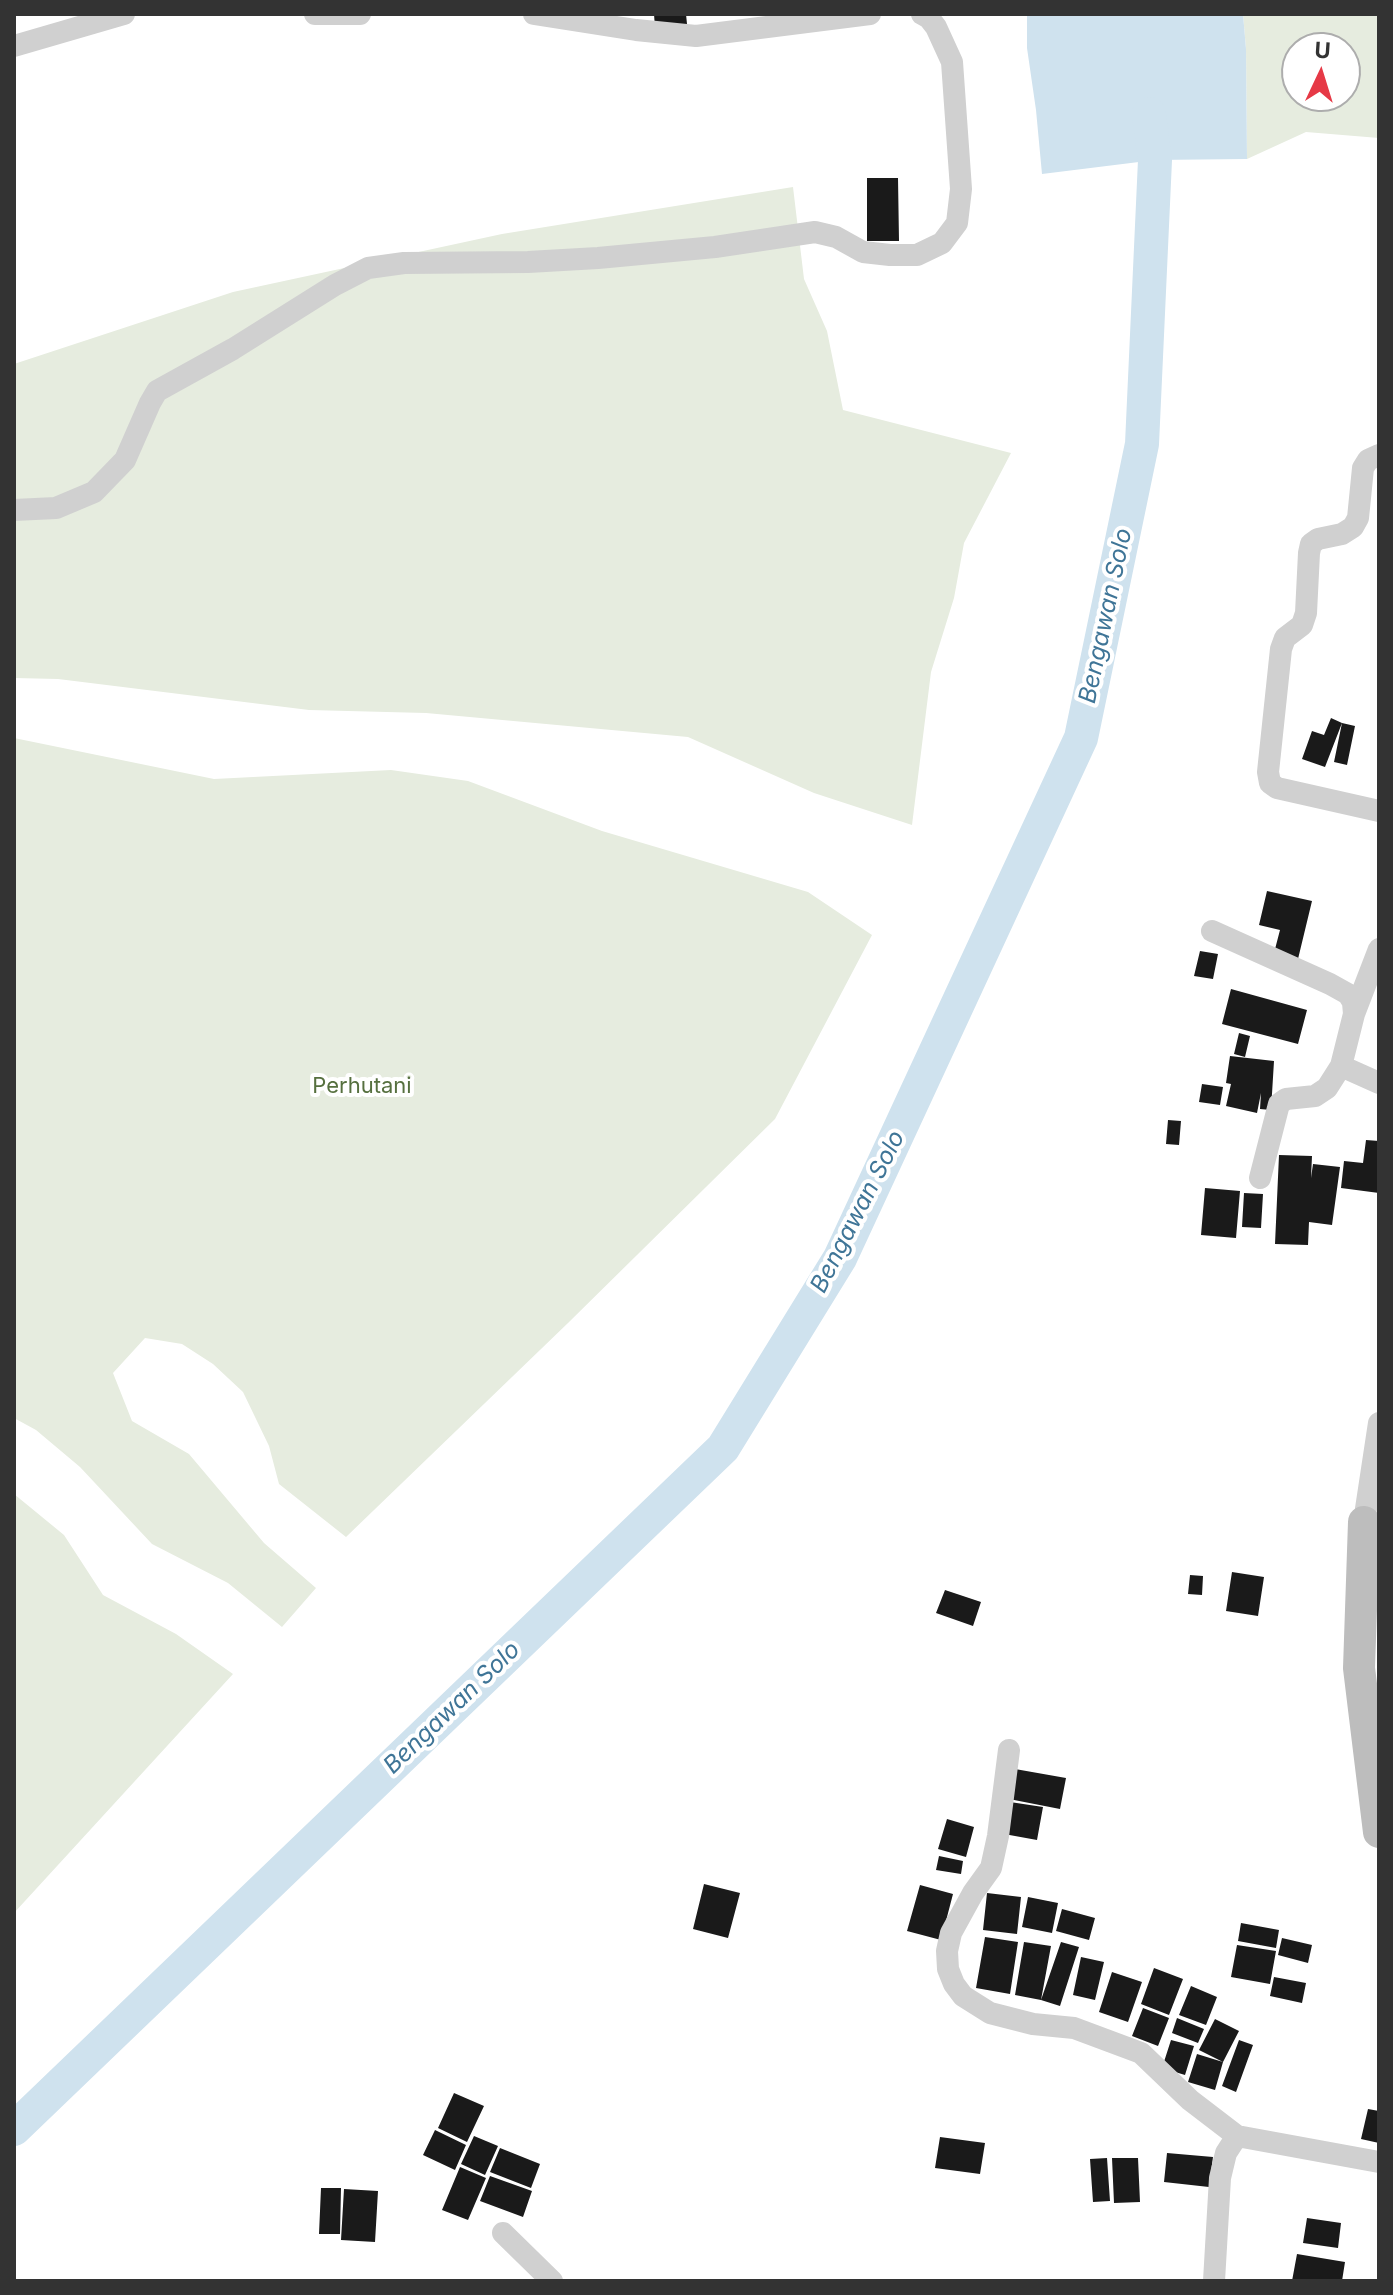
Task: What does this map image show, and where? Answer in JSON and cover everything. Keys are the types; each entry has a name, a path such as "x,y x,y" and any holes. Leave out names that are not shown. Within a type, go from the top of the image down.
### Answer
{"main road":[{"path":"1364,1522 1359,1668 1379,1832"}],"street":[{"path":"14,46 124,14"},
{"path":"315,14 360,14"},
{"path":"534,14 696,36 870,14"},
{"path":"14,510 56,508 94,492 125,460 157,391 368,268 404,263 598,258 715,247 815,232 836,237 863,252 890,255 917,255 942,243 957,223 961,189 952,62 936,27 922,14"},
{"path":"1379,455 1368,460 1363,468 1358,518 1353,527 1311,544 1306,613 1302,625 1285,638 1281,649 1268,772 1270,783 1277,788 1379,811"},
{"path":"1212,931 1348,994 1353,1002 1354,1014"},
{"path":"1260,1178 1279,1104 1286,1099 1315,1096 1327,1088 1341,1066 1354,1014 1379,949"},
{"path":"1341,1066 1379,1083"},
{"path":"1364,1522 1379,1423"},
{"path":"1009,1750 991,1868 951,1933 947,1951 948,1969 963,1996 990,2013 1033,2024 1074,2028 1141,2053 1190,2100 1237,2136 1379,2162"},
{"path":"1214,2281 1220,2178 1226,2153 1237,2136"},
{"path":"503,2233 552,2281"}],"green space":[{"path":"1243,14 1379,14 1379,138 1306,132 1247,159"},
{"path":"793,187 804,279 827,331 843,410 1011,453 964,543 954,598 931,672 912,825 814,793 688,737 426,713 309,710 58,679 14,678 14,364 233,292 502,234"},
{"name":"Perhutani","path":"14,738 214,779 391,770 468,781 602,831 808,892 872,935 775,1119 346,1537 279,1484 269,1446 243,1392 213,1364 182,1344 145,1338 113,1373 132,1421 189,1454 264,1543 316,1588 282,1627 228,1583 152,1544 80,1467 36,1430 14,1418"},
{"path":"14,1494 64,1535 103,1595 176,1634 233,1674 14,1913"}],"water":[{"path":"1027,14 1243,14 1247,159 1155,160 1042,174 1027,48"}],"building":[{"path":"654,14 686,14 687,24 655,28"},
{"path":"867,178 898,178 899,241 867,241"},
{"path":"1331,718 1342,723 1325,767 1302,759 1312,731 1324,735"},
{"path":"1342,723 1355,726 1347,765 1334,762"},
{"path":"1267,891 1312,901 1298,959 1274,953 1280,930 1259,925"},
{"path":"1200,951 1218,954 1213,979 1194,976"},
{"path":"1231,989 1307,1010 1298,1044 1222,1024"},
{"path":"1239,1033 1250,1036 1245,1057 1234,1054"},
{"path":"1230,1056 1274,1061 1271,1110 1260,1109 1261,1093 1257,1113 1226,1106 1231,1084 1226,1083"},
{"path":"1202,1084 1223,1087 1220,1105 1199,1102"},
{"path":"1168,1120 1181,1121 1179,1145 1166,1144"},
{"path":"1366,1140 1379,1141 1379,1193 1341,1188 1344,1161 1363,1163"},
{"path":"1279,1155 1312,1156 1311,1178 1313,1164 1340,1167 1332,1225 1309,1222 1308,1245 1275,1244"},
{"path":"1205,1188 1240,1191 1236,1238 1201,1235"},
{"path":"1244,1193 1263,1194 1261,1228 1242,1227"},
{"path":"1232,1572 1264,1577 1258,1616 1226,1611"},
{"path":"1190,1575 1203,1576 1202,1595 1188,1594"},
{"path":"945,1590 981,1602 973,1626 936,1613"},
{"path":"1015,1769 1066,1778 1060,1809 1009,1799"},
{"path":"1010,1802 1043,1807 1037,1840 1004,1834"},
{"path":"947,1819 974,1827 966,1857 938,1849"},
{"path":"939,1856 963,1861 961,1874 936,1870"},
{"path":"704,1884 740,1893 728,1938 693,1929"},
{"path":"920,1885 953,1894 941,1940 907,1931"},
{"path":"987,1893 1021,1897 1017,1934 983,1930"},
{"path":"1028,1897 1058,1903 1052,1933 1022,1927"},
{"path":"1062,1909 1095,1918 1089,1940 1056,1931"},
{"path":"1241,1923 1279,1930 1276,1948 1238,1941"},
{"path":"985,1937 1018,1942 1010,1994 976,1988"},
{"path":"1282,1938 1312,1945 1308,1963 1278,1955"},
{"path":"1024,1942 1051,1946 1041,2000 1015,1995"},
{"path":"1061,1942 1079,1947 1060,2006 1041,2000"},
{"path":"1237,1945 1276,1951 1270,1984 1231,1977"},
{"path":"1081,1957 1104,1962 1095,2000 1073,1995"},
{"path":"1154,1968 1183,1979 1169,2015 1141,2004"},
{"path":"1112,1972 1142,1982 1128,2022 1099,2012"},
{"path":"1274,1977 1306,1983 1302,2003 1270,1996"},
{"path":"1191,1986 1217,1997 1206,2025 1179,2015"},
{"path":"1143,2008 1169,2018 1158,2046 1132,2036"},
{"path":"1177,2018 1204,2029 1198,2043 1172,2033"},
{"path":"1215,2019 1239,2031 1223,2062 1199,2050"},
{"path":"1171,2040 1194,2046 1185,2075 1162,2068"},
{"path":"1239,2040 1253,2045 1236,2092 1222,2086"},
{"path":"1197,2054 1223,2062 1215,2090 1188,2082"},
{"path":"454,2093 484,2106 467,2142 438,2128"},
{"path":"1368,2109 1379,2111 1379,2143 1361,2139"},
{"path":"435,2130 466,2145 455,2170 423,2155"},
{"path":"474,2136 498,2146 485,2175 461,2164"},
{"path":"940,2137 985,2143 980,2174 935,2168"},
{"path":"500,2148 540,2164 531,2188 490,2172"},
{"path":"1167,2153 1213,2157 1209,2187 1164,2182"},
{"path":"1107,2158 1110,2201 1093,2202 1090,2159"},
{"path":"1112,2158 1138,2158 1140,2202 1114,2203"},
{"path":"460,2167 486,2178 468,2220 442,2210"},
{"path":"490,2176 532,2191 523,2217 480,2201"},
{"path":"321,2188 341,2188 340,2234 319,2234"},
{"path":"344,2189 378,2191 375,2242 341,2240"},
{"path":"1307,2218 1341,2223 1338,2248 1303,2243"},
{"path":"1297,2254 1345,2262 1342,2281 1292,2281"}],"waterway":[{"name":"Bengawan Solo","path":"14,2129 723,1448 840,1258 1081,738 1142,444 1155,160 1149,114"}]}
